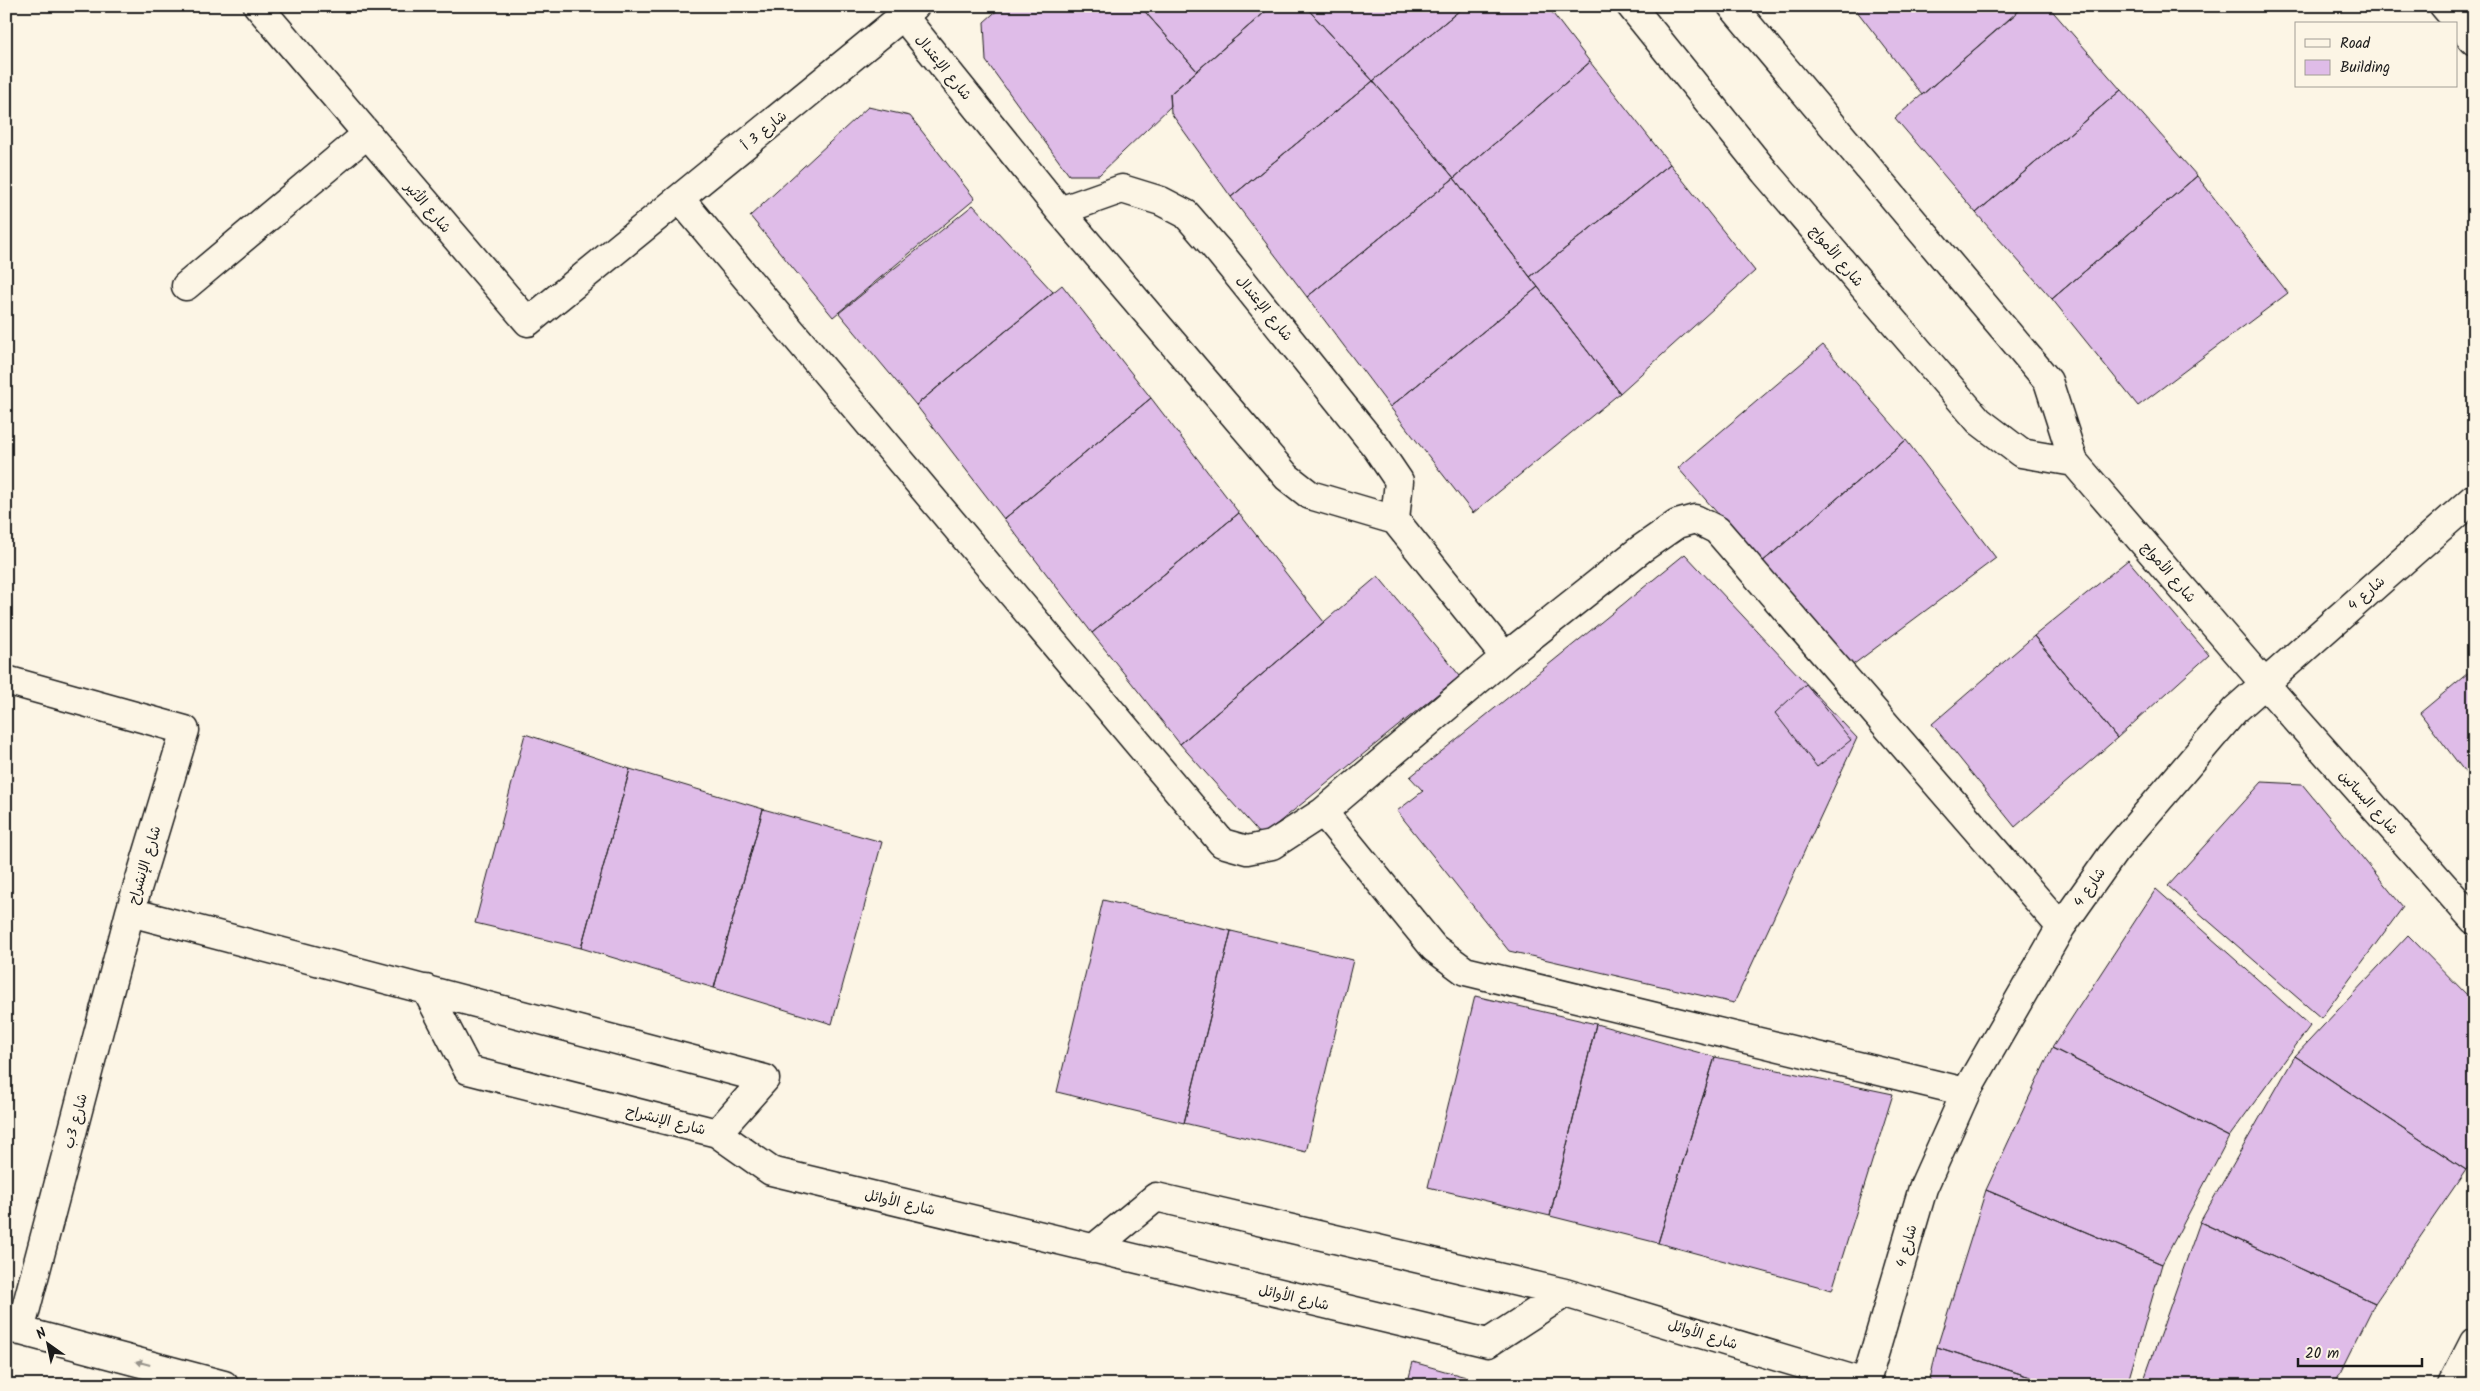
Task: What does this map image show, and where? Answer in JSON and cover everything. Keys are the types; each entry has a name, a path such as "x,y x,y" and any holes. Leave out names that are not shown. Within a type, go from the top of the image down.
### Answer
{"street":[{"name":"شارع الأثير","path":"258,6 366,136 528,322 613,254"},
{"name":"شارع الأمواج","path":"1631,6 1765,172 1979,421 2021,453 2074,462"},
{"name":"شارع الأمواج","path":"1732,6 2048,381 2074,462 2264,683"},
{"path":"2444,6 2458,22"},
{"name":"شارع 3 أ","path":"613,254 909,11"},
{"name":"شارع الإعتدال","path":"909,11 1060,211 1287,476 1310,495 1395,520 1399,481 1376,447 1220,253 1186,214 1161,202 1122,188 1060,211"},
{"path":"2458,22 2474,41"},
{"path":"186,286 366,136"},
{"path":"680,199 1222,843 1247,850 1272,845 1324,812 1505,657 1640,549 1677,524 1695,519 1717,530 2061,927"},
{"name":"شارع 4","path":"1865,1384 1923,1188 1966,1092 2061,927 2114,852 2235,710 2474,498"},
{"path":"1395,520 1505,657"},
{"name":"شارع الإنشراح","path":"6,680 185,730 130,912 426,989 765,1079 717,1133 468,1070 426,989"},
{"name":"شارع البساتين","path":"2264,683 2474,920"},
{"path":"1324,812 1434,948 1465,971 1966,1092"},
{"name":"شارع 3ب","path":"13,1329 130,912"},
{"name":"شارع الأوائل","path":"717,1133 771,1172 1488,1343 1565,1293 1865,1384"},
{"path":"1093,1249 1156,1197 1565,1293"},
{"path":"13,1329 224,1385"},
{"path":"2452,1385 2474,1342"}],"building":[{"path":"1002,6 1140,6 1197,71 1170,94 1171,106 1099,175 1069,175 986,61 984,22"},
{"path":"1140,6 1272,6 1197,71"},
{"path":"1272,6 1305,6 1373,81 1231,197 1171,113 1170,94"},
{"path":"1305,6 1465,6 1373,81"},
{"path":"1465,6 1547,6 1590,62 1454,178 1373,81"},
{"path":"1853,6 2024,6 1922,95"},
{"path":"2025,6 2048,6 2121,90 1976,213 1895,118"},
{"path":"1590,62 1670,164 1530,277 1454,178"},
{"path":"1373,81 1454,178 1307,297 1231,197"},
{"path":"2121,90 2197,176 2052,299 1976,213"},
{"path":"868,107 910,116 975,199 833,317 750,216"},
{"path":"1670,164 1755,271 1620,393 1530,277"},
{"path":"2197,176 2288,293 2138,406 2052,299"},
{"path":"1454,178 1538,287 1390,407 1307,297"},
{"path":"973,205 1053,292 916,405 839,313"},
{"path":"1062,285 1151,398 1004,519 916,405"},
{"path":"1538,287 1620,393 1473,513 1390,407"},
{"path":"1823,345 1906,440 1761,563 1678,468"},
{"path":"1151,398 1239,513 1092,633 1004,519"},
{"path":"1906,440 1996,558 1846,670 1761,563"},
{"path":"1239,513 1324,622 1180,744 1092,633"},
{"path":"1685,554 1857,738 1734,1003 1509,951 1397,811 1423,791 1410,777"},
{"path":"2128,560 2209,655 2117,738 2034,636"},
{"path":"1378,576 1460,676 1262,836 1180,744"},
{"path":"2034,636 2117,738 2015,827 1932,724"},
{"path":"2474,668 2474,784 2420,713"},
{"path":"1806,684 1851,740 1817,767 1775,713"},
{"path":"525,734 630,769 581,948 475,923"},
{"path":"630,769 763,809 714,988 581,948"},
{"path":"2262,782 2302,784 2403,907 2321,1018 2168,886"},
{"path":"763,809 882,842 832,1024 714,988"},
{"path":"2156,889 2310,1026 2229,1137 2052,1048"},
{"path":"1103,900 1231,931 1184,1123 1057,1092"},
{"path":"1231,931 1353,960 1306,1152 1184,1123"},
{"path":"2408,935 2474,1002 2474,1160 2466,1170 2295,1056"},
{"path":"1475,996 1596,1024 1550,1216 1428,1187"},
{"path":"1596,1024 1715,1057 1658,1243 1550,1216"},
{"path":"2052,1048 2229,1137 2162,1264 1986,1190"},
{"path":"2295,1056 2466,1170 2375,1303 2200,1222"},
{"path":"1715,1057 1893,1094 1832,1290 1658,1243"},
{"path":"1986,1190 2162,1264 2127,1385 2055,1385 1937,1347"},
{"path":"2200,1222 2375,1303 2334,1385 2167,1385 2145,1377"},
{"path":"1937,1347 2055,1385 1929,1385"},
{"path":"1413,1362 1494,1385 1407,1385"},
{"path":"2145,1377 2167,1385 2142,1385"}]}
